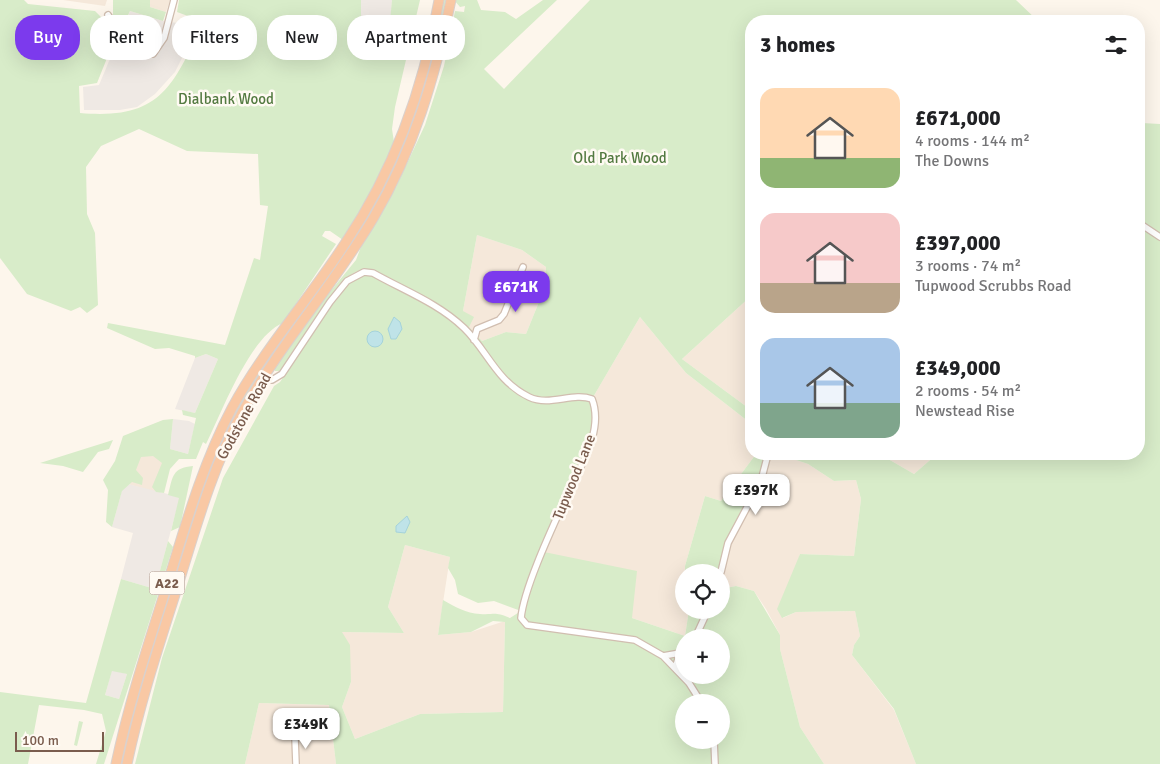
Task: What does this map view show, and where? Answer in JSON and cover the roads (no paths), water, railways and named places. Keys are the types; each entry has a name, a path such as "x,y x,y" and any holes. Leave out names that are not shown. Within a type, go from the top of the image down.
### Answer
{"highway":[{"name":"Godstone Road","path":"116,764 138,677 194,497 212,451 247,384 347,242 386,173 417,92 433,33 439,0"},
{"name":"Godstone Road","path":"127,764 147,684 202,508 230,437 264,376 373,218 404,159 417,126 444,37 451,0"}],"street":[{"path":"162,41 174,0"},
{"path":"1145,227 1160,236"},
{"path":"474,340 477,330 499,320 504,314 523,266"},
{"name":"Tupwood Lane","path":"264,376 272,380 282,374 330,302 347,281 364,272 373,273 433,304 465,329 494,368 528,396 556,401 585,397 592,399 597,412 588,452 535,573 522,611 524,623 531,626 635,640 663,656 675,668"},
{"path":"723,564 728,543 761,481 766,460"},
{"path":"663,656 675,653"},
{"path":"294,738 296,764"},
{"path":"714,749 715,764"}],"water":[{"path":"394,317 400,322 402,329 396,339 391,339 388,329"},
{"path":"375,331 383,339 375,347 367,339"},
{"path":"407,516 410,522 405,533 396,532 396,526"}],"park label":[{"name":"Dialbank Wood","path":"226,99"},
{"name":"Old Park Wood","path":"620,158"}]}
